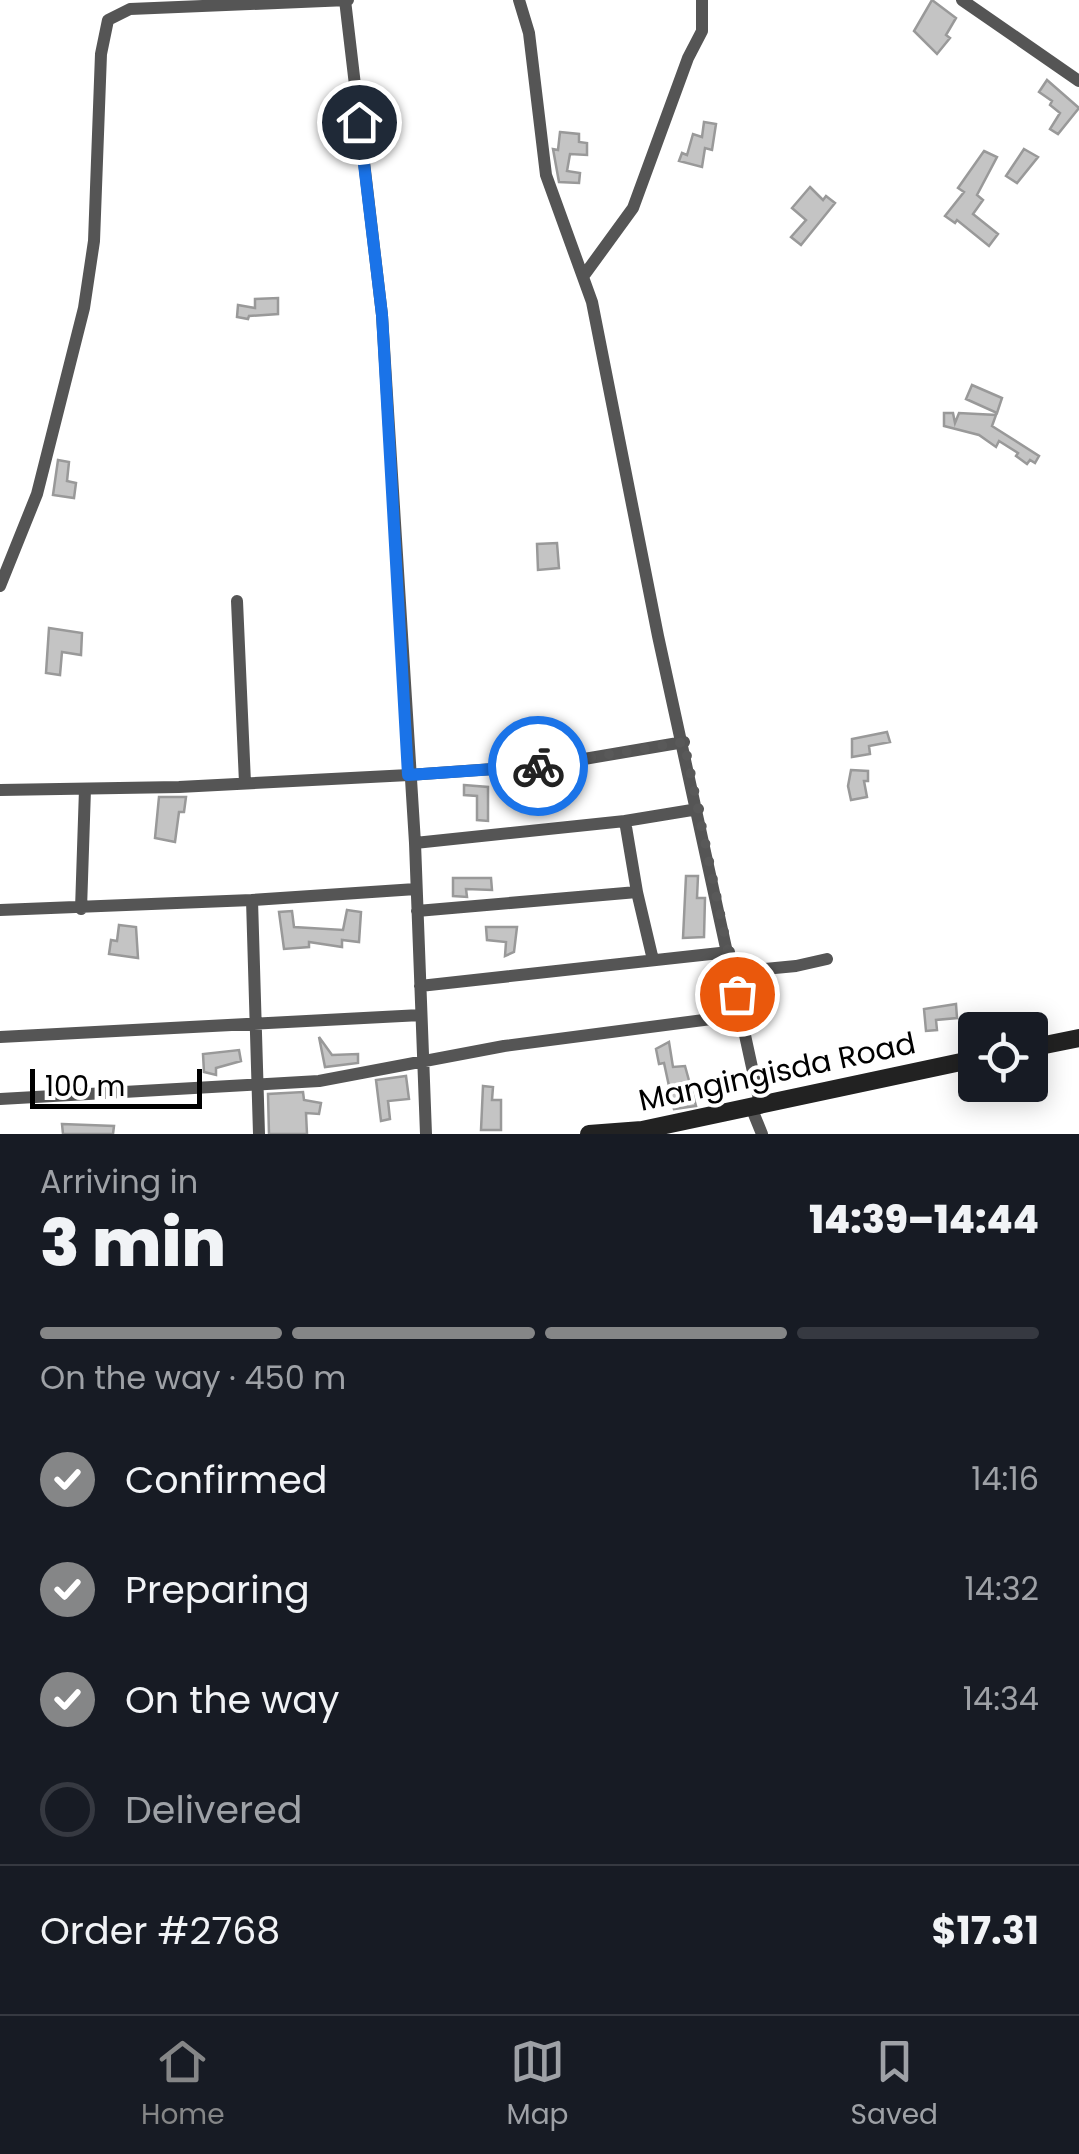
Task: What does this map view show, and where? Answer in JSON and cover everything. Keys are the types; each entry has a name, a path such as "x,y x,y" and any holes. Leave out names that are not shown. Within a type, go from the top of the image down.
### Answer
{"street":[{"path":"0,586 37,494 84,308 94,241 101,54 108,20 128,4 343,0 382,315 415,843 426,1134"},
{"path":"519,0 529,33 546,175 585,274 658,636 742,1015 762,1134"},
{"path":"585,274 633,208 688,58 702,31 702,0"},
{"path":"962,0 1079,81"},
{"path":"237,601 245,783"},
{"path":"0,790 408,775 549,765 684,742"},
{"path":"82,909 85,789"},
{"path":"415,843 624,821 698,808"},
{"path":"624,821 654,960"},
{"path":"0,910 82,909 416,889"},
{"path":"417,910 637,892"},
{"path":"252,900 259,1134"},
{"path":"420,986 729,952"},
{"path":"733,972 827,959"},
{"path":"0,1037 422,1015"},
{"path":"0,1099 319,1081 504,1046 742,1015"},
{"path":"1048,1044 1079,1038"},
{"name":"Mangingisda Road","path":"590,1134 642,1130 958,1063"}],"building":[{"path":"932,0 956,18 946,35 950,38 937,54 914,31"},
{"path":"1047,80 1079,108 1058,134 1050,129 1060,113 1039,92"},
{"path":"704,122 716,124 712,150 705,148 702,167 679,161 682,153 687,155 693,134 702,137"},
{"path":"560,132 579,134 579,142 587,143 587,155 570,154 567,171 580,173 579,183 559,182 553,149 558,150"},
{"path":"1024,149 1038,157 1017,183 1006,176"},
{"path":"984,151 997,157 977,195 983,200 973,214 998,234 989,246 957,220 955,223 945,216 964,192 958,188"},
{"path":"810,187 823,200 826,196 835,203 801,245 791,237 806,220 792,208"},
{"path":"278,298 278,314 237,317 238,305 255,308 255,299"},
{"path":"972,385 1002,398 997,413 966,399"},
{"path":"944,413 953,413 955,423 959,413 996,415 992,426 1039,456 1035,463 1030,460 1027,464 999,441 996,447 979,435 944,426"},
{"path":"58,460 69,462 67,481 76,483 74,498 53,495"},
{"path":"557,543 559,568 538,570 537,544"},
{"path":"49,628 82,633 81,655 62,652 60,675 46,673"},
{"path":"887,732 890,742 869,746 870,754 852,757 852,739"},
{"path":"851,770 868,771 868,781 864,781 867,797 851,800"},
{"path":"464,785 488,787 488,821 477,820 477,796 464,795"},
{"path":"159,797 186,797 184,812 179,812 175,842 155,838"},
{"path":"686,876 698,876 697,898 705,898 704,937 683,938"},
{"path":"453,878 491,878 492,890 466,889 467,897 453,896"},
{"path":"347,910 361,912 359,942 342,940 342,947 309,942 309,947 284,949 279,912 292,911 294,927 343,930"},
{"path":"119,925 136,927 138,958 109,954 111,940 117,941"},
{"path":"486,927 517,927 514,952 505,956 506,942 487,940"},
{"path":"956,1004 957,1018 936,1020 937,1030 926,1031 924,1009"},
{"path":"319,1037 332,1055 358,1054 358,1063 325,1067"},
{"path":"669,1042 673,1067 685,1066 696,1106 674,1109 664,1063 659,1064 656,1049"},
{"path":"239,1050 241,1061 216,1068 216,1075 204,1072 203,1054"},
{"path":"406,1076 409,1099 388,1101 390,1119 381,1121 376,1080"},
{"path":"483,1086 493,1087 492,1100 501,1100 501,1130 481,1130"},
{"path":"303,1092 304,1100 321,1103 319,1114 306,1113 307,1134 269,1134 268,1094"},
{"path":"62,1124 114,1126 113,1134 63,1134"}],"way so far":[{"path":"538,766 684,742 737,994"}],"route":[{"path":"359,122 382,315 408,775 538,766"}]}
